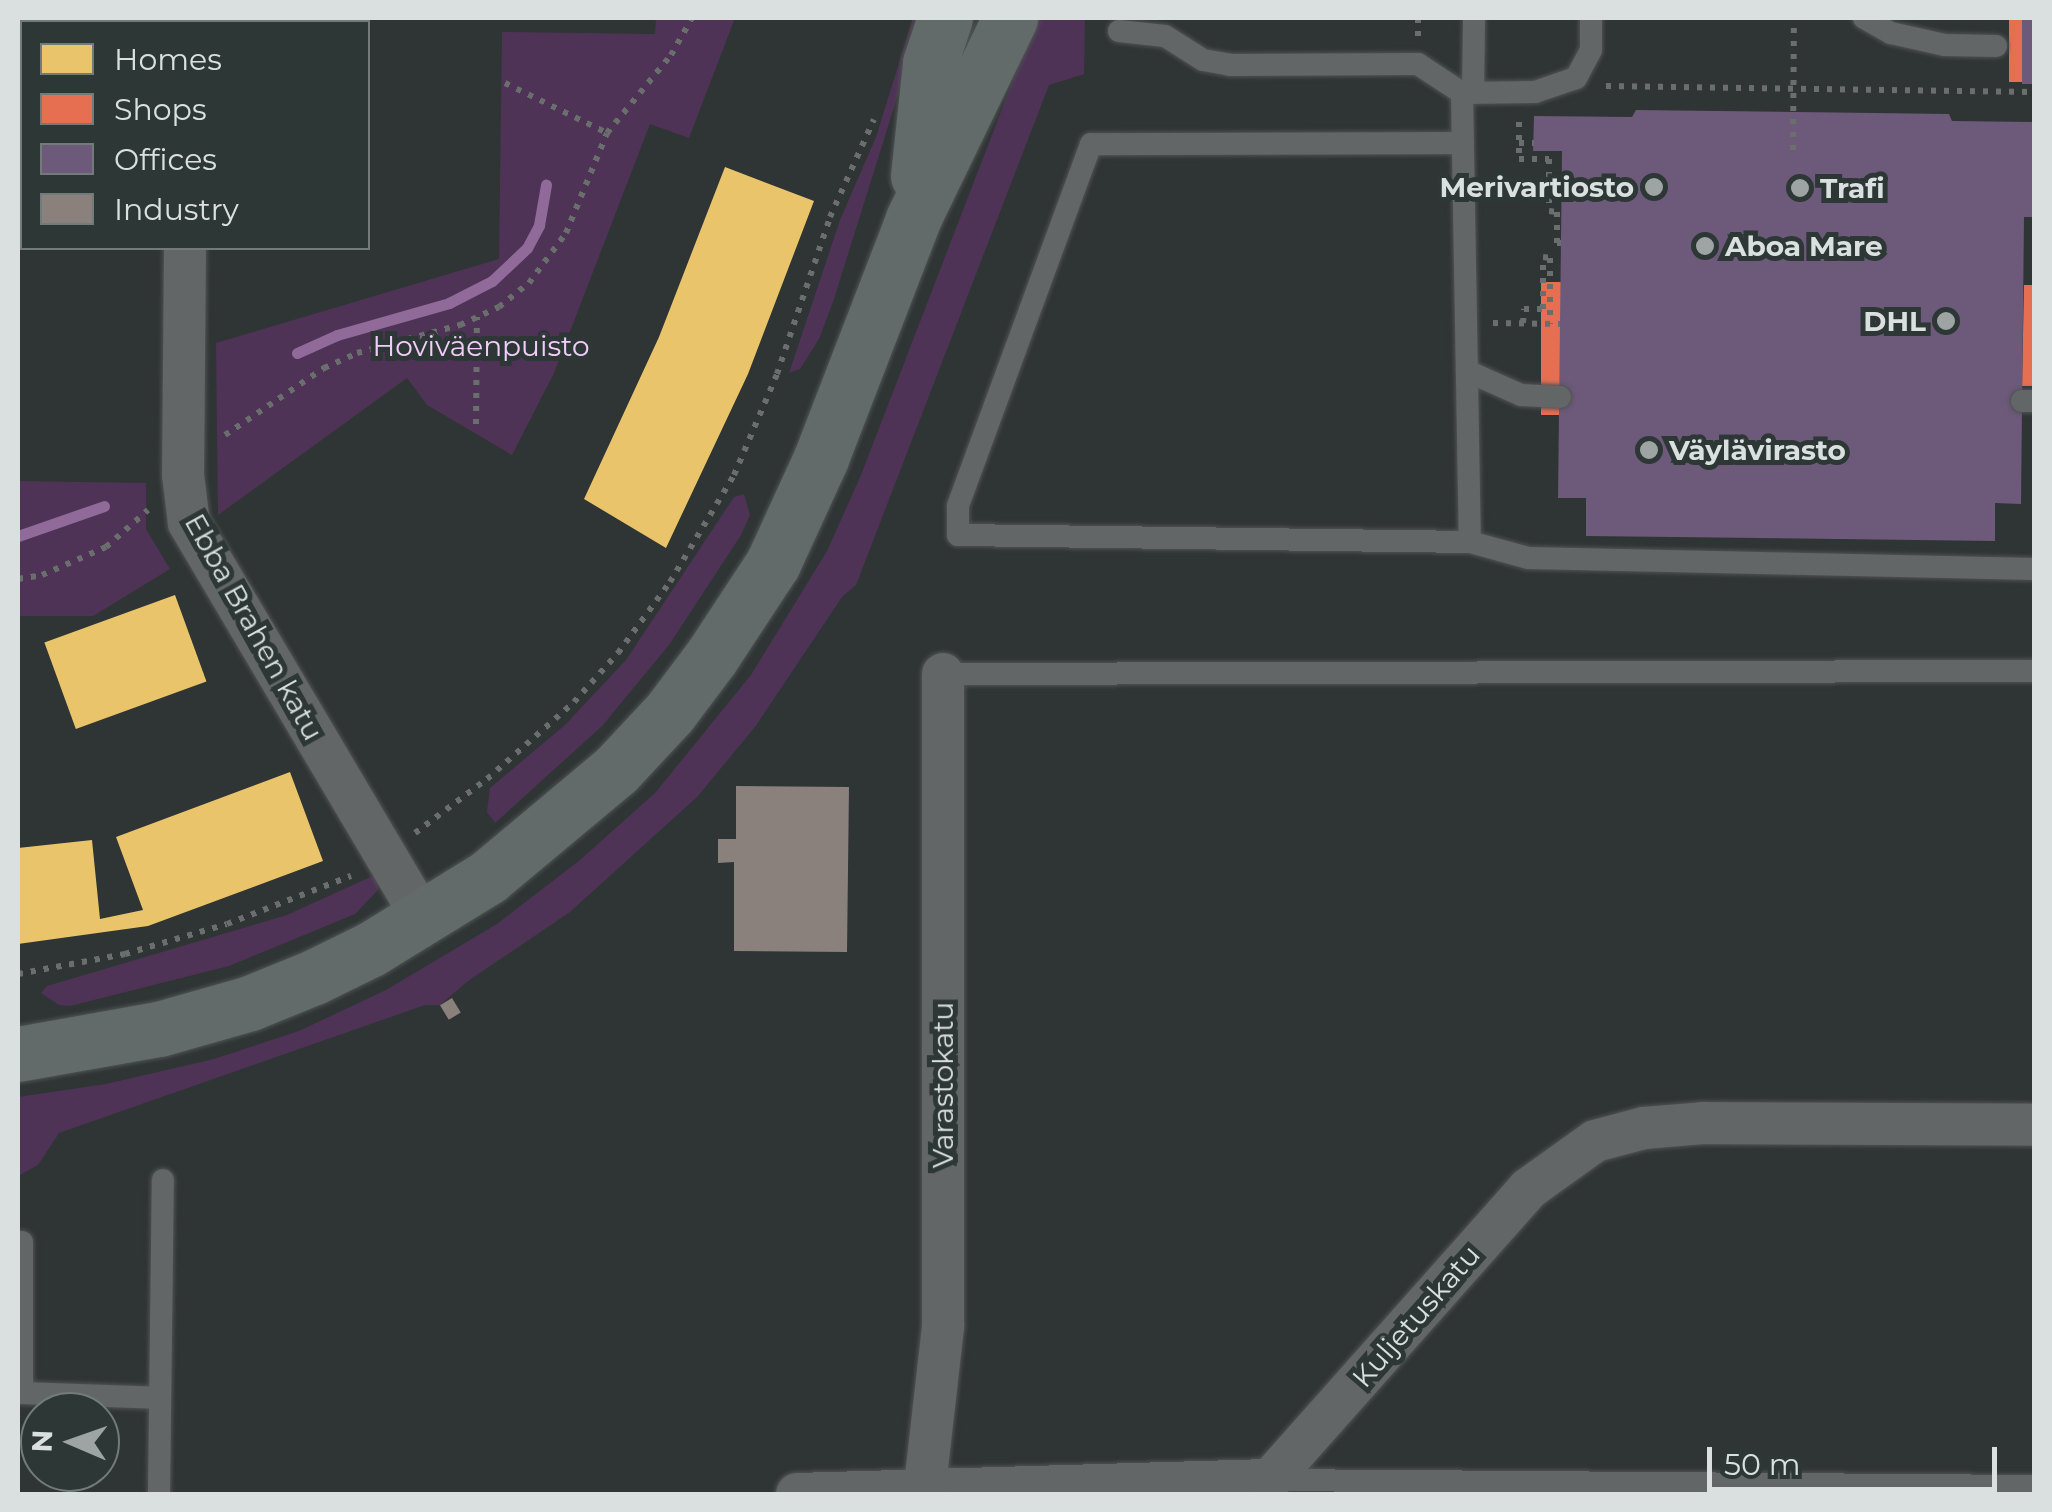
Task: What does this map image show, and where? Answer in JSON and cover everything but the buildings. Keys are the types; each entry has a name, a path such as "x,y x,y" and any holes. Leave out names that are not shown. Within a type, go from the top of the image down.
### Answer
{"main road":[{"path":"913,219 930,63 945,18"},
{"path":"18,1054 159,1029 250,1003 328,970 422,920 540,839 616,770 670,712 750,602 821,458 913,219 1010,18"}],"street":[{"name":"Ebba Brahen katu","path":"185,250 183,475 189,523 422,920"},
{"name":"Varastokatu","path":"924,1491 943,1326 943,674"},
{"name":"Kuljetuskatu","path":"1270,1480 1528,1189 1595,1141 1644,1128 1704,1123 2034,1125"},
{"path":"797,1494 1270,1480"}],"lane":[{"path":"1470,542 1463,143 1474,18"},
{"path":"1119,31 1164,36 1203,60 1230,65 1418,64 1468,93 1519,92 1558,86 1576,78 1590,50 1591,18"},
{"path":"1864,18 1891,33 1945,45 1996,46"},
{"path":"1463,143 1091,144 958,506 958,534 1470,542 1528,558 2034,569"},
{"path":"1467,372 1521,395 1560,397"},
{"path":"943,674 2034,671"},
{"path":"158,1494 162,1180"},
{"path":"20,1392 22,1242"},
{"path":"120,1397 160,1398"},
{"path":"1270,1480 1982,1490 2034,1486"}],"path":[{"path":"221,439 324,368 358,353 477,317 529,283 566,233 607,133 671,55 692,18"},
{"path":"1792,150 1794,18"},
{"path":"1576,78 1613,88 2034,92"},
{"path":"505,82 607,133"},
{"path":"1519,92 1519,159 1549,159 1549,211 1557,212 1557,243 1561,243"},
{"path":"407,839 487,779 574,702 618,654 670,582 734,475 777,374 830,218 877,110"},
{"path":"1518,143 1534,143"},
{"path":"1550,324 1550,258 1543,258 1543,309 1524,309 1523,324 1550,324 1560,324"},
{"path":"476,424 477,317"},
{"path":"18,580 42,575 106,548 153,504"},
{"path":"18,974 125,954 227,924 363,870"}],"green space":[{"name":"Hoviväenpuisto","path":"656,18 735,18 689,138 650,124 554,373 512,455 427,405 407,378 218,515 216,343 499,259 502,32 655,34"},
{"path":"913,18 922,18 834,299 819,339 800,369 789,373 840,220 876,137"},
{"path":"1037,18 1085,18 1084,74 1049,85 856,585 842,597 755,727 697,797 570,912 468,981 440,1005 425,1005 59,1133 38,1165 18,1176 18,1097 106,1084 214,1059 299,1031 386,990 497,924 580,860 655,793 751,675 827,551 861,475"},
{"path":"18,481 146,483 146,529 170,569 93,616 18,616"},
{"path":"744,494 750,515 741,535 669,645 602,726 495,823 487,812 490,788 565,725 626,660 734,497"},
{"path":"377,874 378,890 355,914 229,966 70,1006 59,1005 41,993 47,986 287,915"}],"waterway":[{"path":"297,353 337,335 449,303 492,281 527,248 539,225 546,185"},
{"path":"18,536 104,506"}],"place":[{"name":"Merivartiosto","path":"1654,187"},
{"name":"Trafi","path":"1800,188"},
{"name":"Aboa Mare","path":"1705,246"},
{"name":"DHL","path":"1946,321"},
{"name":"Väylävirasto","path":"1649,450"}]}
